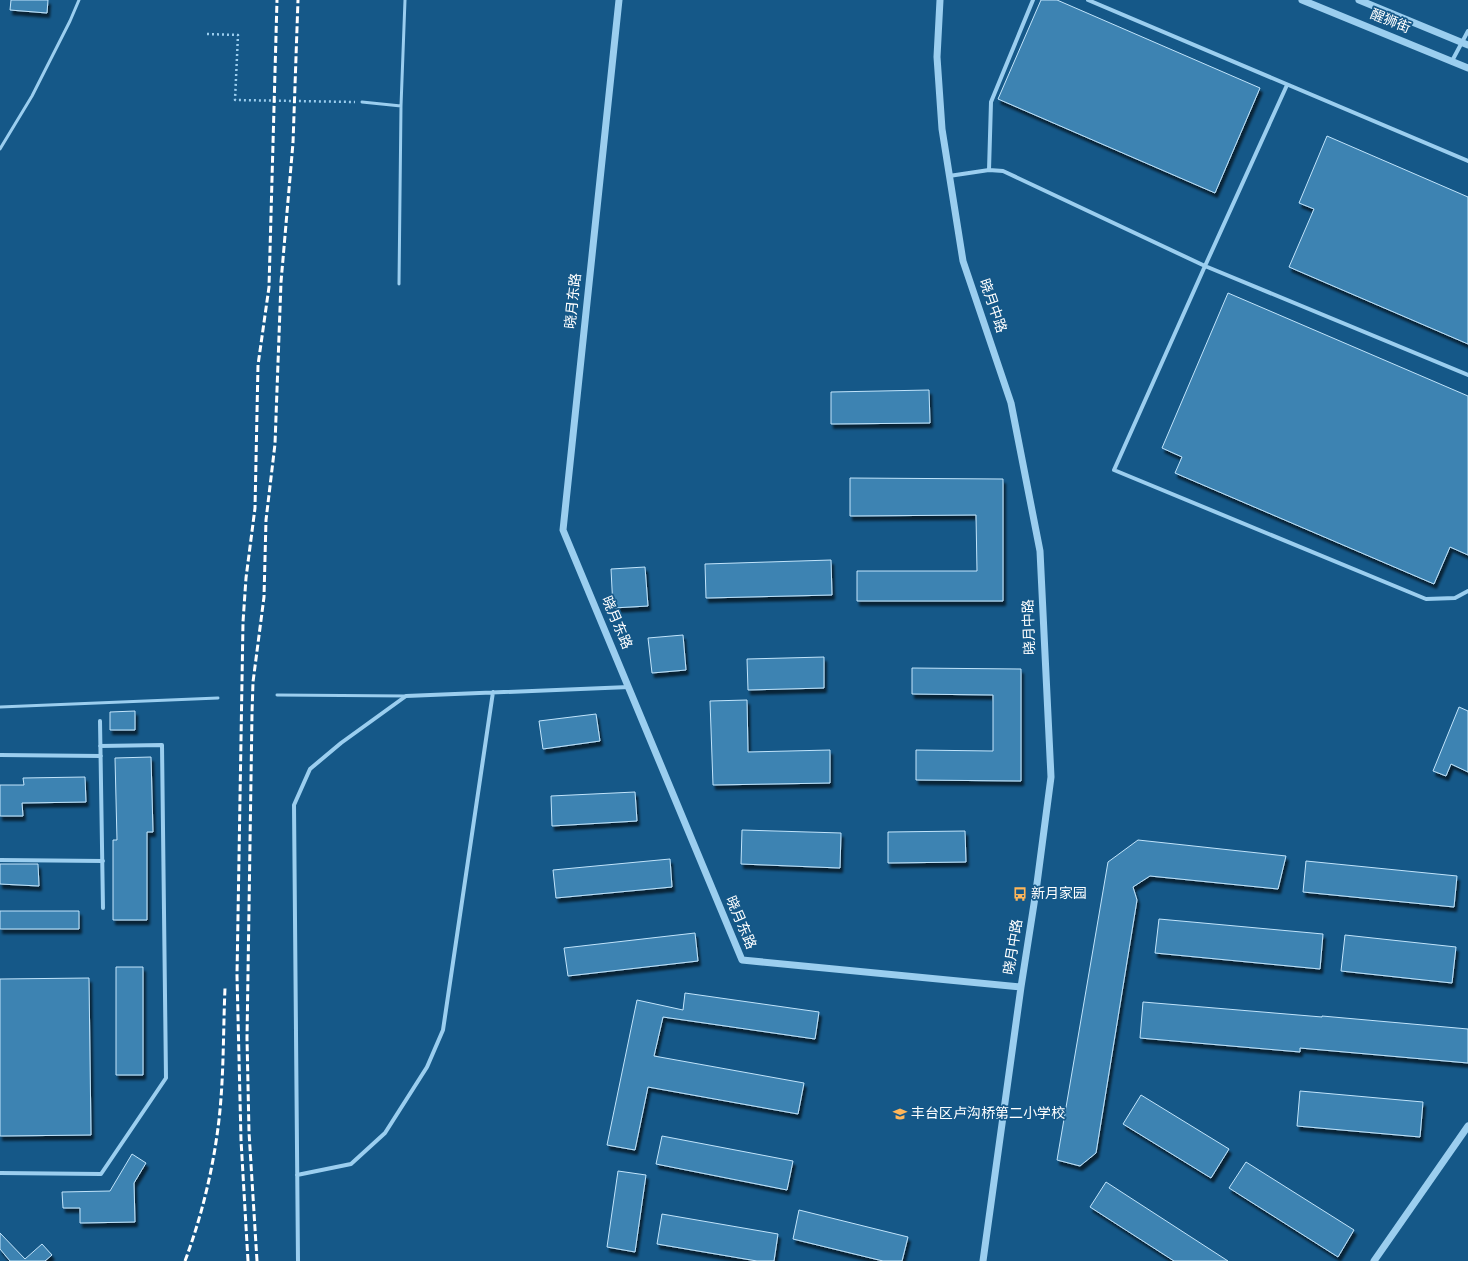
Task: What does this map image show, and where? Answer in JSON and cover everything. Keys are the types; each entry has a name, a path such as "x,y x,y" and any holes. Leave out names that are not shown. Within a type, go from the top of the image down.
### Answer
{"street":[{"name":"晓月东路","path":"619,0 564,530 742,960 1021,987"},
{"name":"晓月中路","path":"940,0 937,57 942,129 963,261 1011,403 1040,551 1050,777 1036,891 982,1261"},
{"path":"989,170 991,102 1033,0"},
{"path":"1088,0 1468,161"},
{"name":"醒狮街","path":"1302,0 1468,68"},
{"name":"醒狮街","path":"1359,0 1465,44"},
{"path":"1452,61 1465,44 1468,31"},
{"path":"1287,85 1114,470 1426,599 1455,598 1468,591"},
{"path":"949,176 989,170 1003,171 1205,266 1468,375"},
{"path":"298,1261 294,805 310,770 341,743 406,696 628,687"},
{"path":"297,1175 351,1164 385,1133 427,1066 443,1030 493,692"},
{"path":"100,721 104,908"},
{"path":"0,1173 101,1174 166,1078 162,745 100,746"},
{"path":"0,756 101,756"},
{"path":"0,860 103,861"},
{"path":"1374,1261 1468,1126"}],"lane":[{"path":"0,149 32,96 79,0"},
{"path":"399,284 401,106 405,0"},
{"path":"362,102 401,106"},
{"path":"277,695 406,696"},
{"path":"0,707 218,698"}],"path":[{"path":"207,34 238,35 235,100 362,102"}],"building":[{"path":"11,0 48,0 47,13 10,10"},
{"path":"1041,0 1057,0 1260,88 1215,193 998,99"},
{"path":"1327,136 1468,197 1468,344 1289,267 1314,209 1299,203"},
{"path":"1228,293 1468,396 1468,555 1450,547 1434,584 1175,473 1182,457 1162,448"},
{"path":"929,390 930,423 831,424 831,392"},
{"path":"850,478 1003,479 1003,601 857,601 857,571 977,571 976,515 850,516"},
{"path":"831,560 832,595 706,598 705,564"},
{"path":"645,567 648,606 613,608 611,569"},
{"path":"683,635 686,670 652,673 648,638"},
{"path":"824,657 824,688 748,690 747,659"},
{"path":"912,668 1021,669 1021,781 916,780 916,750 993,751 993,695 912,694"},
{"path":"747,700 748,752 830,750 830,783 713,785 710,701"},
{"path":"1459,707 1468,711 1468,772 1451,764 1446,776 1433,771"},
{"path":"135,711 135,730 110,730 110,712"},
{"path":"596,714 600,741 543,749 539,721"},
{"path":"151,757 153,832 147,832 147,920 113,920 113,840 117,840 115,758"},
{"path":"85,777 86,802 22,803 23,816 0,816 0,785 24,785 23,778"},
{"path":"635,792 637,821 552,826 551,796"},
{"path":"742,830 841,833 840,868 741,864"},
{"path":"965,831 966,862 888,863 888,832"},
{"path":"1138,840 1286,856 1278,889 1150,876 1133,887 1137,900 1096,1153 1080,1166 1057,1160 1108,862"},
{"path":"670,859 672,887 556,898 553,870"},
{"path":"1306,861 1457,876 1454,907 1303,892"},
{"path":"0,864 38,864 39,886 0,884"},
{"path":"0,911 79,911 79,929 0,929"},
{"path":"1159,919 1323,934 1320,969 1155,953"},
{"path":"695,933 698,961 568,976 564,948"},
{"path":"1345,935 1456,947 1452,983 1341,971"},
{"path":"116,967 143,967 143,1075 116,1075"},
{"path":"89,978 91,1135 0,1136 0,979"},
{"path":"685,993 819,1012 815,1039 663,1017 654,1056 804,1083 798,1114 648,1087 635,1150 607,1145 637,1000 683,1010"},
{"path":"1143,1002 1468,1029 1468,1063 1300,1048 1300,1052 1140,1038"},
{"path":"1300,1091 1423,1102 1420,1137 1297,1126"},
{"path":"1141,1095 1229,1149 1211,1178 1123,1124"},
{"path":"662,1136 793,1161 787,1190 656,1164"},
{"path":"132,1154 146,1163 134,1183 135,1222 80,1223 80,1208 63,1208 62,1192 110,1191"},
{"path":"1246,1162 1354,1230 1338,1257 1229,1188"},
{"path":"618,1171 646,1175 635,1252 607,1247"},
{"path":"1106,1182 1228,1261 1174,1261 1090,1207"},
{"path":"799,1210 908,1237 902,1261 883,1261 793,1239"},
{"path":"662,1214 778,1234 774,1261 757,1261 657,1244"},
{"path":"0,1233 25,1259 42,1244 52,1255 45,1261 10,1261 0,1249"}],"railway":[{"path":"248,1261 241,1140 237,975 243,622 246,578 255,508 258,365 269,287 277,0"},
{"path":"257,1261 249,1132 247,1038 253,682 264,597 266,520 275,444 281,282 293,143 298,0"},
{"path":"185,1261 205,1196 216,1145 221,1093 225,988"}],"place":[{"name":"新月家园","path":"1020,894"},
{"name":"丰台区卢沟桥第二小学校","path":"900,1114"}]}
